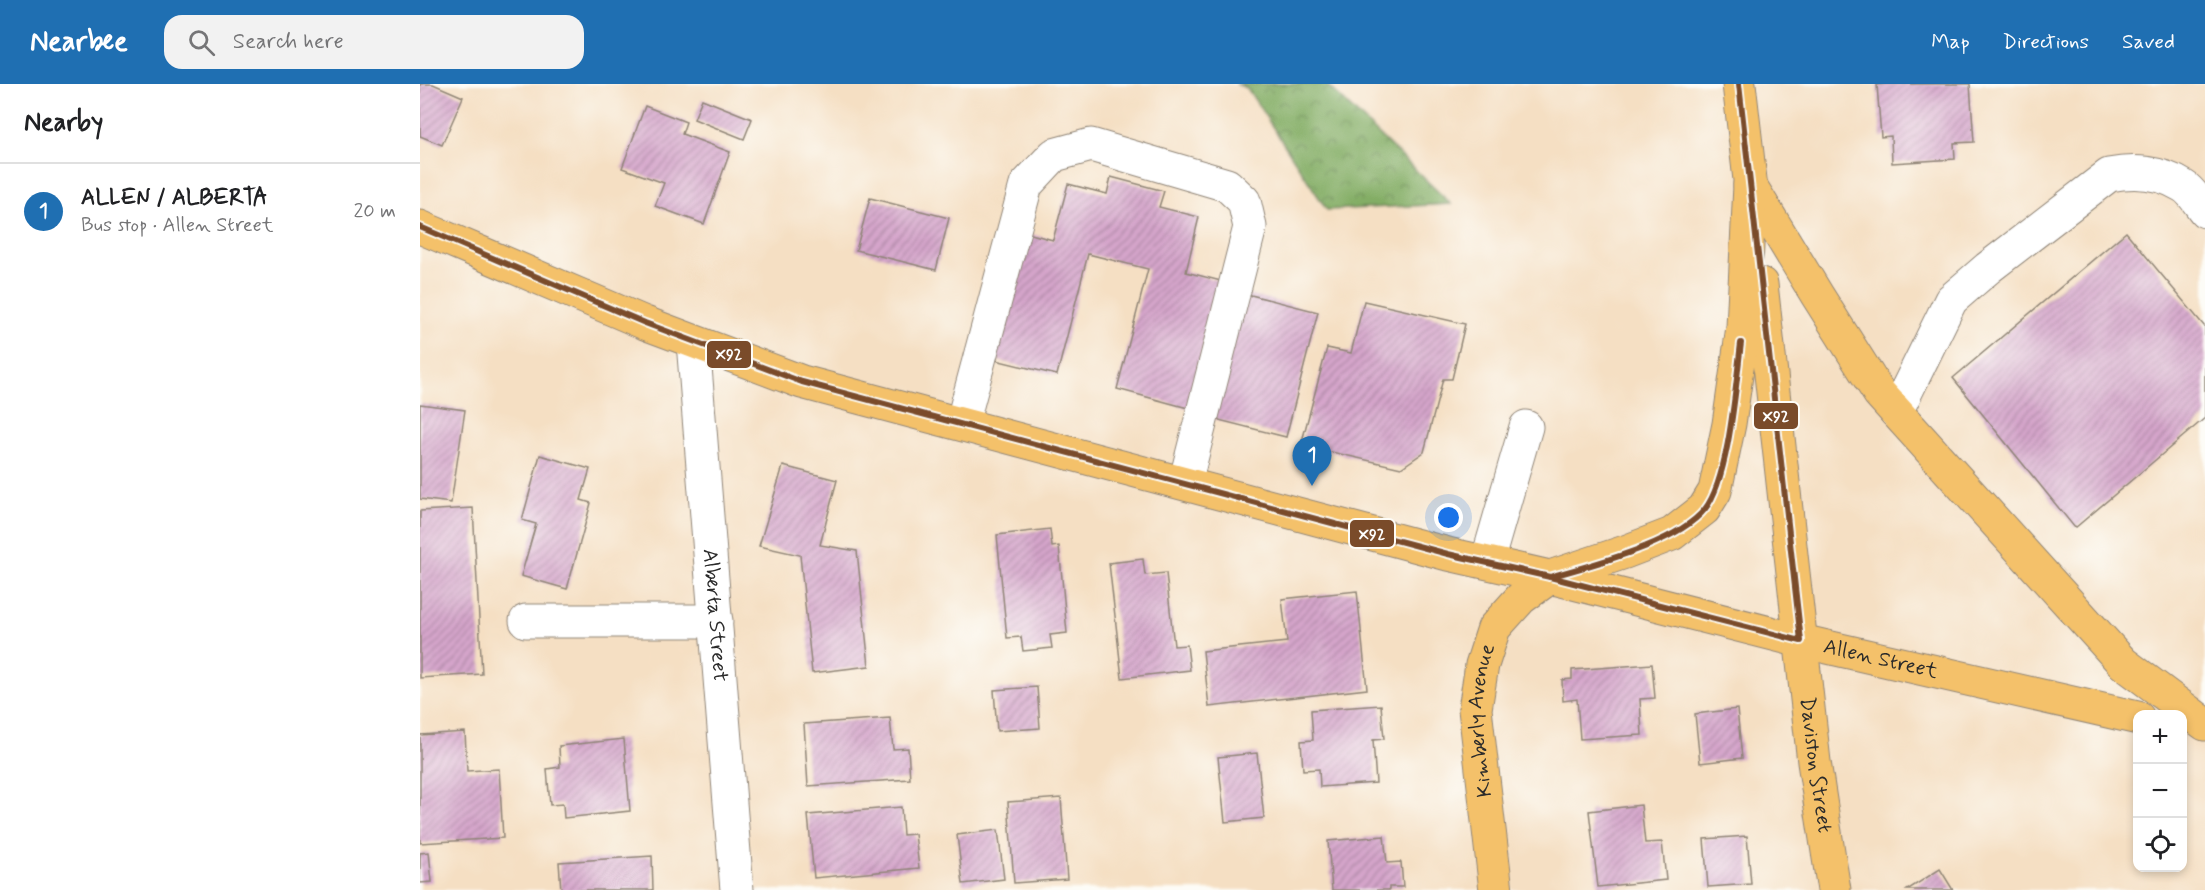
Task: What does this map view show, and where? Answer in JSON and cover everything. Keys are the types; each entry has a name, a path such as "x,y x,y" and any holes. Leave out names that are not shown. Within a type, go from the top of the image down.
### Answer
{"main road":[{"path":"1550,577 1671,534 1704,509 1715,491 1729,424 1743,327 1750,185 1739,84"},
{"path":"1750,185 1879,393 2123,663 2205,724"},
{"name":"Daviston Street","path":"1750,185 1814,762 1834,890"},
{"name":"Allen Street","path":"420,227 693,342 802,382 1449,554 1550,577 1801,641 2133,717"},
{"name":"Kimberly Avenue","path":"1496,890 1475,709 1482,665 1494,628 1521,598 1550,577"},
{"path":"2187,730 2205,735"}],"street":[{"path":"962,424 1026,185 1054,155 1091,145 1227,185 1244,201 1250,227 1185,483"},
{"path":"1896,412 1951,300 1988,268 2109,175 2127,171 2148,172 2185,186 2205,212"},
{"name":"Alberta Street","path":"693,342 737,890"},
{"path":"1487,562 1527,427"},
{"path":"526,621 716,621"}],"green space":[{"path":"1236,84 1326,84 1451,204 1327,210 1247,88"}],"building":[{"path":"420,84 433,84 463,97 442,145 420,136"},
{"path":"1970,84 1974,142 1954,143 1955,159 1892,163 1891,136 1881,137 1877,85"},
{"path":"702,99 752,119 744,139 694,119"},
{"path":"645,106 686,122 682,134 730,152 704,224 655,206 664,183 622,168"},
{"path":"1111,177 1164,191 1159,207 1199,217 1186,272 1221,281 1188,408 1117,389 1148,269 1088,254 1057,375 987,358 1020,231 1053,240 1068,184 1107,194"},
{"path":"870,198 949,218 936,270 856,250"},
{"path":"2126,232 2205,327 2205,418 2075,528 1953,378"},
{"path":"1243,293 1318,312 1286,437 1211,418"},
{"path":"1364,301 1465,324 1452,379 1443,379 1424,452 1401,468 1301,445 1327,348 1351,353"},
{"path":"420,404 465,410 451,503 420,499"},
{"path":"540,455 590,469 581,500 591,503 567,589 521,576 536,524 522,520"},
{"path":"783,466 837,480 820,545 857,551 869,666 812,673 800,555 759,546"},
{"path":"473,508 482,674 420,678 420,511"},
{"path":"1050,529 1052,547 1059,546 1067,633 1050,635 1052,648 1023,651 1021,637 1007,638 997,535"},
{"path":"1143,559 1145,575 1166,573 1174,646 1187,645 1190,670 1122,678 1109,563"},
{"path":"1357,591 1367,689 1209,707 1203,651 1287,642 1282,599"},
{"path":"1652,664 1655,698 1640,699 1642,735 1580,739 1577,699 1563,701 1562,680 1572,679 1572,670"},
{"path":"1037,687 1040,728 997,731 994,690"},
{"path":"1381,705 1384,739 1373,740 1376,783 1320,787 1319,769 1303,770 1301,741 1313,740 1311,710"},
{"path":"1737,709 1742,758 1700,763 1695,714"},
{"path":"890,718 893,749 908,748 910,779 808,786 804,724"},
{"path":"465,732 467,771 499,769 503,838 420,843 420,735"},
{"path":"624,739 630,811 564,818 563,804 550,805 547,769 560,767 559,746"},
{"path":"1257,753 1264,818 1225,822 1218,757"},
{"path":"1061,798 1067,879 1014,883 1008,802"},
{"path":"1641,805 1645,843 1662,842 1666,880 1598,887 1589,811"},
{"path":"901,807 903,835 915,834 919,868 814,878 808,815"},
{"path":"998,830 1004,879 963,884 957,835"},
{"path":"1384,836 1387,863 1401,862 1403,887 1389,887 1389,890 1332,890 1328,841"},
{"path":"1747,836 1751,884 1708,887 1704,839"},
{"path":"429,852 432,882 420,883 420,853"},
{"path":"652,856 653,890 561,890 559,862"},
{"path":"1940,869 1953,890 1907,890"}],"transit line":[{"name":"X92","path":"420,227 645,323 802,382 1448,554 1550,577 1801,641 1739,84"},
{"name":"X92","path":"1550,577 1611,559 1655,542 1675,533 1705,509 1713,495 1726,454 1741,343"}],"place":[{"name":"ALLEN / ALBERTA","path":"1312,486"}]}
